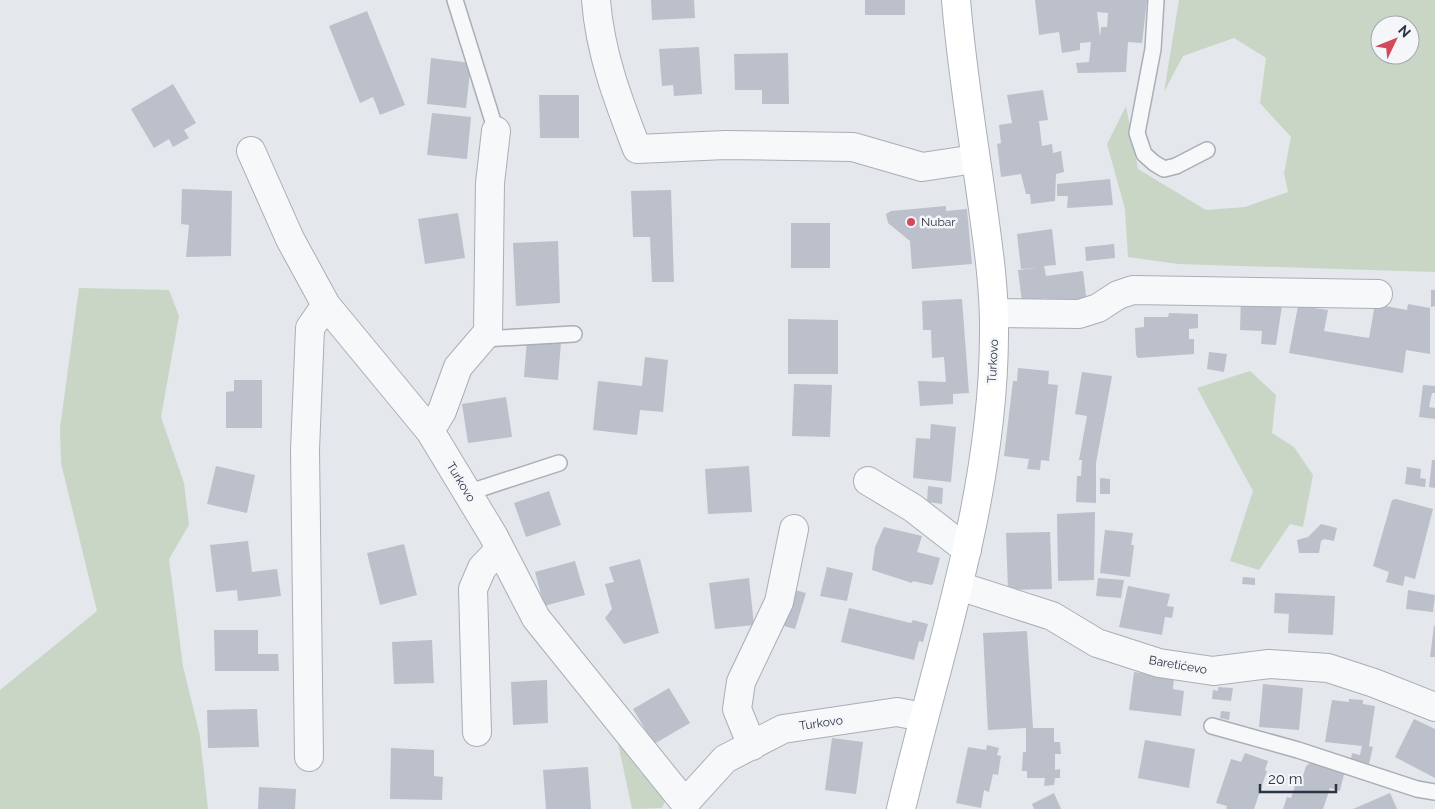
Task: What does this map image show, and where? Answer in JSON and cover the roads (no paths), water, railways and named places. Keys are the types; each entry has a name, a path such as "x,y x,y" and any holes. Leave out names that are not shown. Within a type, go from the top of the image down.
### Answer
{"main road":[{"name":"Turkovo","path":"901,809 967,550 982,470 992,384 994,313 986,233 961,56 956,0"}],"street":[{"path":"596,0 598,29 614,92 637,149 734,145 853,147 922,167 975,158"},
{"path":"430,431 442,411 458,367 488,332 490,183 496,131"},
{"name":"Turkovo","path":"251,151 290,239 326,305 430,431 500,549 536,618 685,807 725,759 783,729 897,712 923,717"},
{"path":"994,313 1079,314 1098,308 1118,295 1133,290 1378,294"},
{"path":"309,756 305,450 310,328 326,305"},
{"path":"868,481 913,508 967,550"},
{"path":"752,746 737,709 741,682 779,602 794,529"},
{"path":"477,732 473,589 482,568 500,549"},
{"name":"Baretićevo","path":"959,586 1052,616 1096,643 1159,663 1213,671 1269,664 1328,668 1374,683 1435,707"}],"lane":[{"path":"455,0 496,131"},
{"path":"1156,0 1153,49 1137,133 1144,154 1154,164 1164,169 1176,166 1208,150"},
{"path":"483,339 574,334"},
{"path":"468,493 559,463"},
{"path":"1212,726 1435,792"}],"place":[{"name":"Nubar","path":"911,222"}]}
